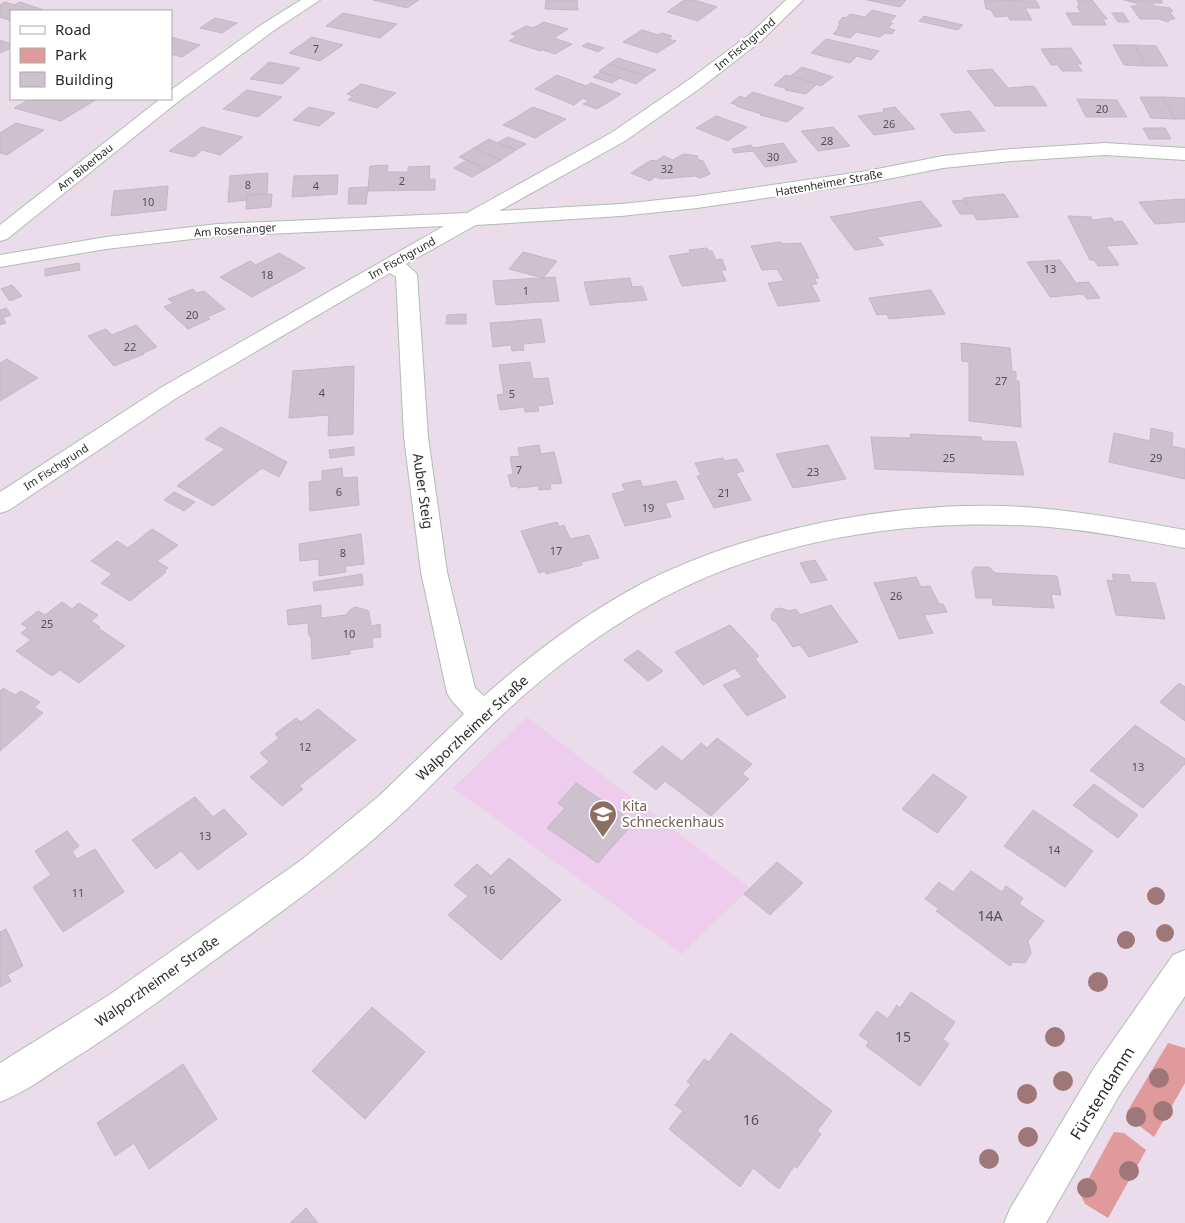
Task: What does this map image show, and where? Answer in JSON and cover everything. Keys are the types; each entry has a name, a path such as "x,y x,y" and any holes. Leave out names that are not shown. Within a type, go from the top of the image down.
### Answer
{"street":[{"name":"Am Biberbau","path":"172,97 267,28 312,0"},
{"name":"Im Fischgrund","path":"0,504 170,392 391,264 618,137 693,85 755,38 795,0"},
{"name":"Am Biberbau","path":"0,235 169,100"},
{"name":"Hattenheimer Straße","path":"473,219 621,210 697,202 770,193 943,162 1011,155 1105,149 1185,154"},
{"name":"Am Rosenanger","path":"0,261 106,243 218,230 473,219"},
{"name":"Auber Steig","path":"391,264 406,274 416,438 434,572 462,693 483,714"},
{"name":"Walporzheimer Straße","path":"0,1084 154,986 321,863 390,805 483,714 525,677 600,621 656,589 695,572 750,552 817,533 904,521 967,516 1013,516 1076,522 1185,539"},
{"name":"Fürstendamm","path":"1024,1223 1107,1081 1185,966"}],"shaded area":[{"name":"Kita Schneckenhaus","path":"527,717 750,888 682,954 453,788"}],"green space":[{"path":"1168,1043 1185,1048 1185,1083 1154,1137 1133,1121 1127,1112"},
{"path":"1114,1132 1124,1133 1146,1150 1108,1218 1085,1204 1080,1194"}],"building":[{"path":"373,0 419,0 407,8"},
{"path":"546,0 577,0 578,10 545,9"},
{"path":"684,0 694,0 717,7 698,21 667,12"},
{"path":"867,0 906,0 900,7"},
{"path":"984,0 1036,1 1040,8 1025,8 1032,20 1010,20 1008,16 995,17 991,10 986,9"},
{"path":"1077,0 1092,0 1107,19 1103,19 1106,25 1073,25 1066,13 1081,13 1077,6 1080,6"},
{"path":"1124,0 1161,0 1163,3 1152,3 1154,6 1170,8 1173,11 1169,11 1175,19 1171,19 1168,22 1159,19 1140,19 1131,6 1138,6 1136,3"},
{"path":"5,2 14,5 20,2 44,10 10,10 10,21 0,17 0,5"},
{"path":"872,10 896,16 889,23 893,23 888,28 895,30 892,34 885,33 880,37 856,32 850,38 833,34 839,28 837,28 841,23 838,23 843,17 846,18 850,14 865,17"},
{"path":"343,13 397,24 380,38 326,26"},
{"path":"1112,13 1123,13 1129,22 1118,22"},
{"path":"924,16 963,25 958,30 919,21"},
{"path":"215,18 237,23 222,33 200,28"},
{"path":"544,22 568,29 554,38 572,44 555,54 509,41 517,36 511,34 526,26 533,28"},
{"path":"642,30 659,35 662,33 672,36 669,39 676,41 657,53 623,42"},
{"path":"172,37 200,45 182,57 172,54"},
{"path":"312,37 343,45 320,61 289,53"},
{"path":"826,39 879,51 871,60 857,56 850,63 811,53"},
{"path":"0,40 10,44 10,48 0,53"},
{"path":"588,43 604,48 598,52 582,46"},
{"path":"1113,45 1135,45 1146,66 1124,65"},
{"path":"1135,45 1156,46 1168,66 1146,66"},
{"path":"1071,48 1082,64 1077,64 1082,71 1062,71 1058,65 1051,65 1041,49"},
{"path":"618,58 656,70 646,76 609,64"},
{"path":"269,62 300,68 282,84 250,79"},
{"path":"609,64 646,76 636,84 599,71"},
{"path":"802,67 833,77 821,86 791,76"},
{"path":"992,69 1008,88 1034,86 1047,106 995,106 967,71"},
{"path":"601,72 620,78 612,83 593,77"},
{"path":"557,75 586,86 591,83 621,94 597,109 583,104 589,101 583,98 574,105 535,89"},
{"path":"786,75 817,84 806,94 785,90 787,89 774,85"},
{"path":"361,84 396,93 377,108 348,100 353,96 347,94"},
{"path":"247,90 282,97 258,117 223,109"},
{"path":"753,92 804,108 787,122 760,115 731,103 740,96 745,98"},
{"path":"1140,97 1163,97 1175,119 1151,118"},
{"path":"1163,97 1185,98 1185,119 1175,119"},
{"path":"1077,99 1117,100 1127,117 1086,117"},
{"path":"28,100 95,100 61,121 14,108"},
{"path":"309,107 335,113 319,126 293,120"},
{"path":"533,107 566,119 535,138 503,125"},
{"path":"895,107 915,129 874,135 858,116 884,112 883,109"},
{"path":"970,111 985,131 954,133 940,114"},
{"path":"716,116 747,127 728,141 696,128"},
{"path":"16,123 44,130 7,155 0,153 0,133"},
{"path":"202,127 243,137 220,155 202,150 194,157 169,151"},
{"path":"833,127 850,146 818,151 801,131"},
{"path":"1143,128 1165,128 1171,139 1149,139"},
{"path":"508,137 526,144 516,150 497,143"},
{"path":"489,139 516,150 501,160 474,148"},
{"path":"783,143 797,162 765,167 753,151 734,153 732,149 751,145 753,148"},
{"path":"474,148 501,160 486,169 459,157"},
{"path":"683,154 698,156 697,159 703,161 710,174 700,178 695,176 661,179 655,177 650,181 631,173 651,160 656,161 664,156 673,160"},
{"path":"467,160 486,169 472,177 454,168"},
{"path":"388,165 387,172 408,172 408,167 430,166 429,179 435,179 435,190 368,191 370,166"},
{"path":"268,173 267,194 247,195 247,200 228,202 230,176"},
{"path":"338,175 337,194 292,197 294,176"},
{"path":"168,186 166,210 111,216 114,191"},
{"path":"368,187 366,204 348,204 349,188"},
{"path":"272,194 271,207 246,209 247,195"},
{"path":"1004,194 1019,217 977,220 963,198"},
{"path":"1185,199 1185,222 1155,224 1139,202"},
{"path":"964,200 973,214 960,214 952,201"},
{"path":"921,201 942,226 877,237 884,245 855,250 830,217"},
{"path":"1068,216 1091,217 1092,220 1112,218 1114,222 1122,221 1138,244 1106,246 1119,265 1098,266 1094,260 1090,260"},
{"path":"781,242 782,244 801,243 819,278 814,278 817,284 811,284 820,301 778,306 768,283 784,281 777,269 762,270 751,246"},
{"path":"707,248 709,251 712,251 716,260 722,259 726,270 721,270 726,281 682,286 669,256 690,253 689,250"},
{"path":"523,252 557,261 543,278 509,269"},
{"path":"279,253 305,268 252,297 220,277 250,261 256,265"},
{"path":"1060,260 1076,283 1089,282 1100,298 1087,299 1083,294 1050,297 1027,262"},
{"path":"79,263 80,270 45,276 45,269"},
{"path":"555,277 559,301 496,305 493,281"},
{"path":"630,278 632,287 642,286 647,300 590,305 584,282"},
{"path":"12,285 22,296 10,301 1,289"},
{"path":"193,289 197,293 204,291 225,309 207,317 210,319 188,329 164,307 173,303 168,299"},
{"path":"931,290 945,314 889,319 887,314 877,315 869,298"},
{"path":"6,308 11,315 3,318 6,323 0,325 0,310"},
{"path":"466,314 466,324 446,324 447,315"},
{"path":"541,319 545,342 523,344 524,350 512,351 511,345 493,347 490,323"},
{"path":"136,325 157,347 114,366 88,336 106,329 112,335"},
{"path":"961,343 1010,348 1012,371 1016,372 1016,381 1019,381 1021,427 969,421 969,362 962,361"},
{"path":"7,359 38,378 0,401 0,363"},
{"path":"530,362 533,379 548,378 553,404 538,406 539,411 525,412 524,407 500,410 497,395 504,394 499,365"},
{"path":"354,366 353,434 328,436 329,415 289,418 293,371"},
{"path":"221,427 287,462 279,477 262,468 213,506 177,486 225,449 205,439"},
{"path":"1151,428 1173,433 1172,446 1185,449 1185,479 1109,462 1114,433 1150,441"},
{"path":"910,434 981,437 982,441 1016,442 1024,475 875,469 871,437 911,438"},
{"path":"539,445 541,454 554,452 562,483 550,484 551,489 539,490 538,486 511,487 508,475 513,474 510,457 520,456 518,448"},
{"path":"828,445 846,479 793,488 776,454"},
{"path":"354,447 354,455 330,458 329,450"},
{"path":"723,458 724,461 737,459 744,471 736,473 751,500 714,508 697,476 701,475 695,463"},
{"path":"342,468 343,478 357,477 359,505 310,511 309,482 322,481 322,471"},
{"path":"640,480 643,487 676,481 684,499 665,503 671,517 625,526 612,494 625,491 622,484"},
{"path":"174,492 195,502 184,511 164,500"},
{"path":"557,522 559,527 564,525 570,539 589,535 599,558 581,562 582,565 546,574 545,571 539,573 521,531"},
{"path":"152,529 178,545 157,561 168,568 164,571 166,572 130,601 101,583 112,574 91,561 117,541 128,548"},
{"path":"361,534 364,564 345,566 346,572 319,576 319,559 300,561 299,544"},
{"path":"815,560 827,580 811,583 800,563"},
{"path":"975,567 989,567 995,573 1057,576 1061,595 1051,594 1054,608 993,605 992,598 976,598 972,571"},
{"path":"362,574 363,585 314,591 313,582"},
{"path":"1112,574 1129,575 1131,582 1155,583 1165,619 1116,615 1107,580 1114,581"},
{"path":"916,577 921,587 930,586 939,604 943,604 947,612 924,615 933,633 899,639 874,583"},
{"path":"62,602 72,609 79,603 98,615 91,621 125,646 79,683 60,670 52,676 16,651 31,640 21,633 28,628 21,624 38,611 45,615"},
{"path":"321,605 321,618 346,615 355,607 367,610 371,626 380,624 381,637 372,638 373,647 350,650 350,654 312,659 311,636 309,636 308,623 288,625 287,610"},
{"path":"831,605 858,642 809,657 800,645 793,647 776,622 772,620 771,615 775,609 780,608 789,611 796,609 800,615"},
{"path":"730,625 759,656 755,659 786,697 747,716 723,685 742,677 735,668 703,685 675,652"},
{"path":"638,650 663,671 648,681 624,660"},
{"path":"1179,683 1185,687 1185,721 1160,702"},
{"path":"3,688 15,695 21,691 40,702 34,707 43,713 0,751 0,691"},
{"path":"318,709 356,740 299,786 303,789 282,806 250,777 269,762 260,753 279,738 275,734 296,718 301,722"},
{"path":"1135,725 1185,759 1185,764 1143,808 1090,770"},
{"path":"717,738 752,764 742,774 749,779 711,816 665,781 656,790 633,772 662,746 682,761 701,743 707,748"},
{"path":"933,774 967,797 937,833 902,809"},
{"path":"576,783 634,822 598,863 547,828 565,808 558,803"},
{"path":"1094,784 1138,815 1118,838 1073,805"},
{"path":"195,797 213,817 224,809 247,834 198,870 181,851 156,869 132,840"},
{"path":"1033,810 1093,851 1065,887 1004,846"},
{"path":"67,831 79,846 72,852 77,859 95,849 124,892 63,932 33,887 51,875 35,851"},
{"path":"509,858 561,900 501,960 448,915 468,896 454,885 477,864 491,876"},
{"path":"777,862 803,883 770,915 744,894"},
{"path":"971,871 1002,892 1006,886 1023,898 1019,904 1044,921 1028,941 1031,953 1025,963 1013,962 1010,966 936,911 939,909 925,899 939,882 953,892"},
{"path":"6,929 23,966 7,975 11,981 0,987 0,932"},
{"path":"911,992 955,1022 943,1039 949,1044 920,1086 866,1046 869,1042 859,1035 877,1011 888,1019 897,1005 900,1008"},
{"path":"372,1007 425,1052 365,1119 312,1071"},
{"path":"731,1033 832,1111 817,1131 821,1134 797,1168 794,1166 779,1189 753,1168 740,1187 669,1129 683,1111 675,1105 691,1084 687,1082 704,1059 709,1062"},
{"path":"183,1064 217,1119 149,1169 134,1143 115,1156 97,1123"},
{"path":"306,1208 318,1223 290,1223"}],"place":[{"name":"Kita Schneckenhaus","path":"603,838"}]}
